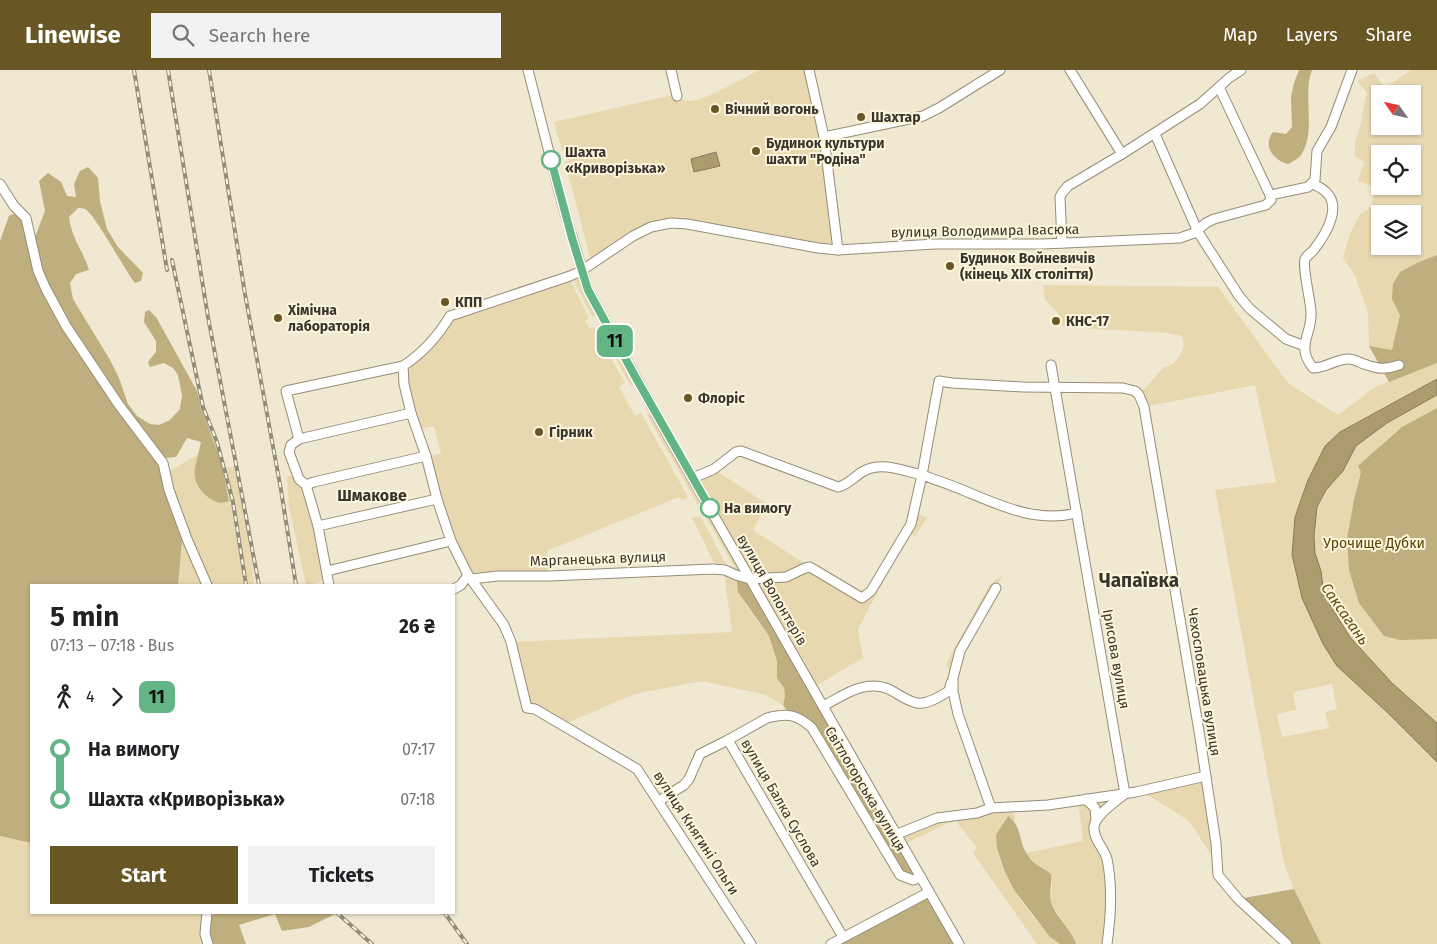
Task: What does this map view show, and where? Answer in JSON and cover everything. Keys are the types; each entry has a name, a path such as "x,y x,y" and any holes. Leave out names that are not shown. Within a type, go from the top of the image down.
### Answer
{"street":[{"name":"вулиця Волонтерів","path":"528,70 588,290 602,318 895,835 959,944"},
{"path":"671,70 678,96"},
{"path":"810,70 824,137 838,250"},
{"path":"824,137 923,116 1000,70"},
{"path":"1070,70 1122,154"},
{"path":"1062,243 1060,197 1068,186 1155,134 1200,104 1241,70"},
{"path":"1219,87 1270,196 1312,184 1316,173 1317,151 1332,126 1352,70"},
{"path":"1155,134 1198,232 1239,296 1250,309 1286,339 1305,346"},
{"path":"0,184 14,206 26,218 38,271 66,326 119,405 163,464 186,539 206,584"},
{"path":"1312,184 1328,195 1332,208 1330,225 1322,239 1305,260 1312,320 1311,327 1306,336 1305,346 1310,363 1314,368 1320,368 1348,358 1379,369 1387,369 1399,365"},
{"name":"вулиця Володимира Івасюка","path":"403,366 418,356 443,328 450,316 582,271 639,233 651,227 671,223 687,224 838,250 935,244 1062,243 1180,238 1198,232 1206,223 1214,219 1266,205 1271,200 1270,196"},
{"name":"Ірисова вулиця","path":"1051,365 1125,794"},
{"path":"299,439 286,391 403,366 404,384 411,413 426,456 437,499 451,541 470,577 455,588"},
{"path":"750,579 786,577 810,567 859,596 866,597 911,524 939,381 961,384 1055,387"},
{"name":"Чехословацька вулиця","path":"1055,387 1130,389 1138,395 1144,407 1206,776 1216,843 1218,875 1238,899 1287,944"},
{"path":"329,584 318,526 306,486 299,479 289,452 291,445 299,439 411,413"},
{"path":"693,478 714,469 736,452 741,451 838,487 844,486 864,471 874,467 898,469 922,475 1002,506 1032,515 1045,517 1077,513"},
{"path":"306,486 314,482 426,456"},
{"path":"318,526 437,499"},
{"path":"328,571 451,541"},
{"name":"Марганецька вулиця","path":"470,577 725,570 750,579"},
{"name":"вулиця Княгині Ольги","path":"470,577 504,625 511,642 527,708 535,709 631,764 642,774 750,944"},
{"path":"823,706 860,688 873,686 888,688 916,703 922,703 949,691 960,652 996,588"},
{"path":"953,678 953,691 958,714 991,808"},
{"name":"Світлогорська вулиця","path":"728,740 767,718 780,715 800,717 812,728 900,875 913,880 920,877"},
{"name":"вулиця Балка Суслова","path":"659,801 674,792 689,779 700,754 728,740 843,937"},
{"path":"895,835 937,818 977,813 991,808 1048,805 1125,794 1206,776"},
{"path":"1096,820 1125,794"},
{"path":"1086,799 1095,808 1095,835 1106,857 1111,888 1112,907 1107,944"},
{"path":"831,944 929,892"},
{"path":"208,914 205,934 208,944"}],"green space":[{"path":"759,70 809,70 838,250 687,224 651,227 592,264 565,162 569,161 566,150 562,151 554,122 668,96 677,96 686,101 704,98"},
{"path":"1299,70 1312,70 1308,90 1308,135 1301,155 1288,164 1274,156 1269,147 1269,142 1273,132 1286,134 1292,127 1291,97"},
{"name":"Урочище Дубки","path":"1411,70 1437,70 1437,723 1392,683 1350,637 1339,619 1312,587 1314,496 1363,420 1340,432 1325,446 1295,517 1292,555 1302,598 1323,644 1337,666 1437,762 1437,944 1321,944 1284,864 1215,490 1276,482 1255,385 1144,407 1139,395 1163,368 1173,364 1179,357 1184,345 1182,336 1168,333 1063,327 1058,313 1045,300 1043,285 1218,287 1288,383 1338,415 1375,387 1389,381 1369,346 1368,312 1355,276 1343,258 1350,234 1360,214 1370,208 1371,205 1371,255 1421,255 1421,205 1371,205 1375,195 1421,195 1421,145 1371,145 1371,186 1358,181 1364,162 1355,156 1355,142 1361,124 1365,98 1368,94 1357,81 1374,73 1383,85 1371,85 1371,135 1421,135 1421,85 1389,85","holes":["1332,684 1337,709 1325,712 1329,728 1282,737 1277,714 1296,710 1293,692"]},
{"path":"88,167 98,178 100,201 107,229 118,247 143,273 141,281 135,283 90,213 85,209 78,208 69,217 70,225 89,270 76,274 70,283 73,299 110,360 119,378 128,404 137,416 150,424 159,425 170,420 180,409 182,395 178,375 173,368 164,363 150,367 148,362 156,352 156,341 144,322 145,312 149,310 156,317 197,391 221,461 229,501 221,503 213,501 197,484 195,471 201,442 187,438 176,457 166,458 160,452 124,406 64,315 48,286 38,257 35,237 45,211 39,181 48,173 61,182 67,196 76,197 74,184 80,171"},
{"path":"16,213 24,220 34,272 116,406 154,458 161,471 182,541 178,584 30,584 30,843 0,836 0,241 9,216"},
{"path":"1437,255 1437,363 1389,382 1369,346 1392,350 1400,315 1392,299 1393,284 1400,272"},
{"path":"573,279 581,280 596,314 592,317"},
{"name":"Гірник","path":"570,280 589,318 585,321 590,329 594,327 625,383 619,387 635,416 641,413 688,497 683,500 679,497 547,551 550,574 473,576 453,541 428,457 441,453 434,426 419,429 407,384 408,371 412,363 420,358 454,320 462,315"},
{"path":"601,324 634,381 631,386 597,326"},
{"name":"Урочище Дубки","path":"1437,408 1437,639 1400,640 1384,636 1359,603 1349,570 1347,539 1361,472 1358,466 1402,427"},
{"path":"653,412 702,503 698,505 647,415"},
{"path":"199,454 195,465 229,500 223,469 235,466 252,558 254,584 211,584 194,547 168,472"},
{"path":"714,469 767,504 753,530 862,598 913,512 927,518 915,536 909,533 858,629 863,658 812,688 693,478"},
{"path":"287,476 296,476 303,487 313,512 325,580 306,584 289,507"},
{"path":"700,516 726,564 714,563 692,518"},
{"path":"705,516 712,516 743,568 741,573 737,572"},
{"path":"182,541 202,584 178,584"},
{"path":"724,572 736,575 747,607 769,636 777,661 777,678 784,688 783,705 766,695 702,681 635,694 562,725 527,708 511,642 732,632"},
{"path":"736,575 750,579 921,877 904,878 812,728 787,711 783,705 784,688 777,678 777,661 769,636 738,592"},
{"path":"1003,575 960,651 953,678 946,664 990,584"},
{"path":"1206,776 1217,864 1189,821 1151,797 1136,792"},
{"path":"1125,794 1094,828 1106,857 1107,944 1076,944 1051,902 1052,883 1043,868 1026,853 1083,841 1078,800"},
{"path":"1013,807 1015,821 1007,816 999,842 1000,860 1013,887 1031,914 1060,944 1037,944 973,853 977,848 955,820 902,845 895,835 917,825"},
{"path":"1008,816 1016,825 1023,847 1031,860 1051,874 1050,896 1053,908 1071,933 1076,944 1060,944 1050,937 1014,890 1004,870 997,848 996,835"},
{"path":"0,836 30,843 30,914 204,914 201,934 202,944 0,944"},
{"path":"1294,889 1321,944 1287,944 1238,899"},
{"path":"929,892 959,944 831,944"},
{"path":"213,914 275,914 239,925 246,944 212,944 208,935"},
{"path":"275,914 335,914 309,927 282,931"}],"shaded area":[{"path":"716,152 720,166 694,172 691,159"},
{"path":"1437,379 1437,395 1387,423 1356,446 1343,471 1326,490 1317,507 1314,536 1315,553 1321,571 1324,595 1350,637 1392,683 1437,723 1437,762 1337,666 1323,644 1302,598 1292,555 1295,517 1308,480 1325,446 1340,432"}],"railway":[{"path":"134,70 167,270"},
{"path":"168,70 208,317 259,584"},
{"path":"209,70 245,294 281,490 296,584"},
{"path":"172,260 203,407 217,442 233,502 246,584"},
{"path":"338,914 372,944"},
{"path":"445,914 467,944"}],"bus line":[{"name":"11","path":"551,160 588,290 710,508"}],"place":[{"name":"Вічний вогонь","path":"715,109"},
{"name":"Шахтар","path":"861,117"},
{"name":"Будинок культури шахти \"Родіна\"","path":"756,151"},
{"name":"Шахта «Криворізька»","path":"551,160"},
{"name":"Будинок Войневичів (кінець ХІХ століття)","path":"950,266"},
{"name":"КПП","path":"445,302"},
{"name":"Хімічна лабораторія","path":"278,318"},
{"name":"КНС-17","path":"1056,321"},
{"name":"Флоріс","path":"688,398"},
{"name":"Гірник","path":"539,432"},
{"name":"На вимогу","path":"710,508"}],"district":[{"name":"Шмакове","path":"372,495"},
{"name":"Чапаївка","path":"1139,580"}],"water label":[{"name":"Саксагань","path":"1345,614"}]}
